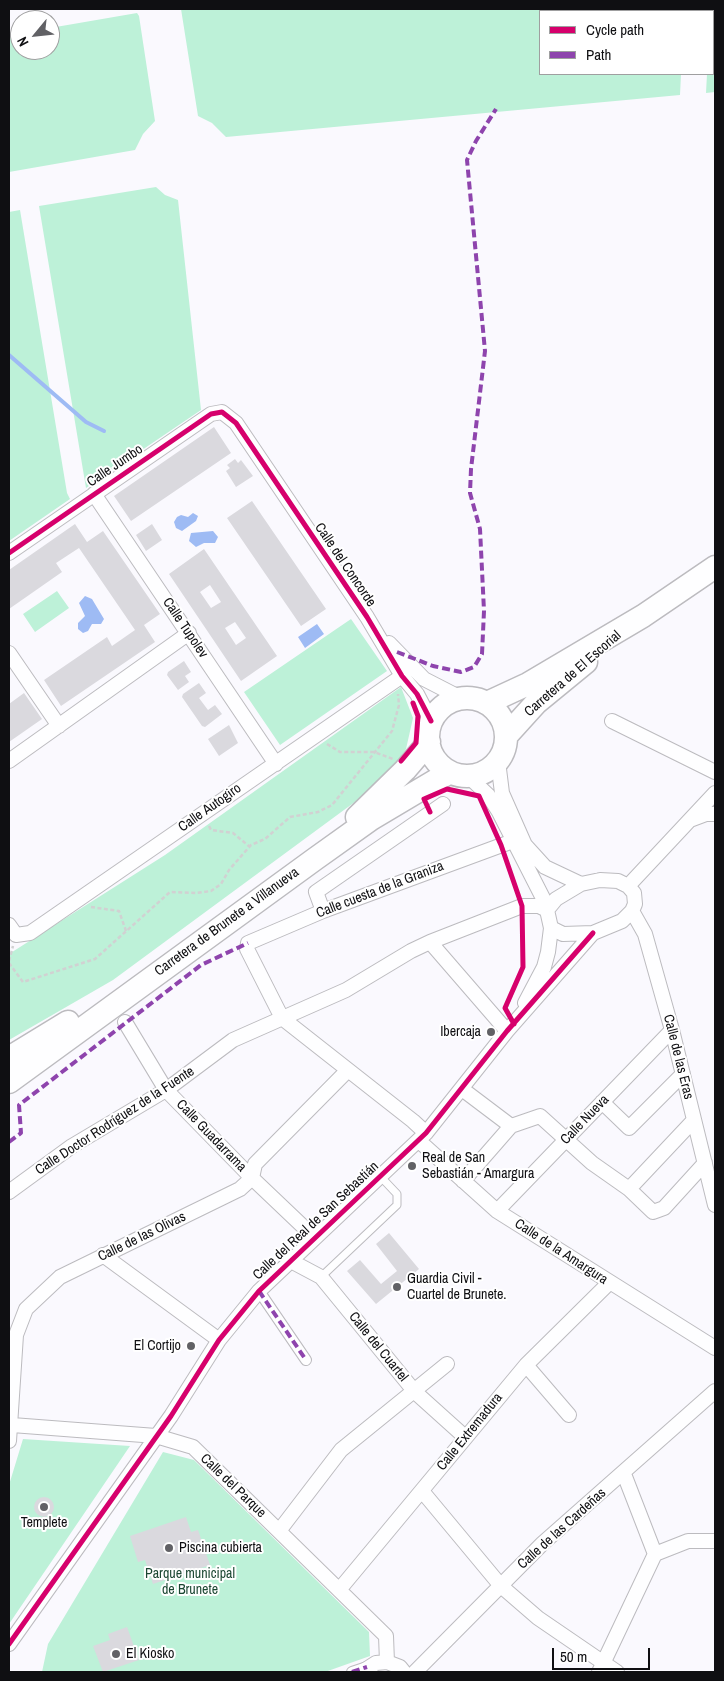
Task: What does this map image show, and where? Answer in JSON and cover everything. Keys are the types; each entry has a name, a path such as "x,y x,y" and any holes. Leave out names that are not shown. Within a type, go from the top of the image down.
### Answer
{"highway":[{"name":"Carretera de El Escorial","path":"487,703 528,684 642,616 712,569"},
{"name":"Carretera de El Escorial","path":"507,736 536,703 642,616"},
{"path":"461,698 474,698 487,703 497,711 504,722 507,736 503,754 498,761 479,774 459,783 440,765 433,754 430,732 438,710 449,702 461,698"},
{"name":"Carretera de Brunete a Villanueva","path":"9,1058 146,972 312,853 356,818 406,770 430,732"},
{"name":"Carretera de Brunete a Villanueva","path":"9,1082 315,858 378,815 459,783"}],"street":[{"name":"Calle Jumbo","path":"9,553 211,414 222,412 236,423"},
{"name":"Calle del Concorde","path":"236,423 367,617 399,678 417,694 430,732"},
{"name":"Calle Tupolev","path":"94,494 276,764"},
{"name":"Calle del Concorde","path":"367,617 424,679 461,698"},
{"path":"9,761 189,633"},
{"path":"9,653 59,726"},
{"name":"Calle Autogiro","path":"13,930 30,932 399,678"},
{"path":"612,722 715,772"},
{"path":"498,761 502,793 525,845 545,867 581,884"},
{"name":"Calle del Real de San Sebastián","path":"459,783 488,795 507,843 547,909 551,928 544,967 511,1027"},
{"path":"628,886 715,793"},
{"path":"323,911 316,892 443,804"},
{"path":"689,820 706,814 715,814"},
{"name":"Calle cuesta de la Graniza","path":"248,943 323,911 507,843"},
{"path":"547,909 563,893 581,884 610,880 628,886 634,892 635,904 632,911 622,921 593,932 563,934 551,928"},
{"name":"Calle Doctor Rodríguez de la Fuente","path":"9,1192 72,1146 166,1090 233,1040 346,990 430,942 522,906 539,906 547,909"},
{"name":"Calle de las Eras","path":"632,911 645,934 672,1030 715,1205"},
{"name":"Calle del Real de San Sebastián","path":"9,1644 156,1436 219,1340 259,1290 422,1137 511,1027 593,932"},
{"path":"430,942 511,1027"},
{"name":"Calle de la Amargura","path":"248,943 247,949 282,1018 413,1120 422,1137 463,1181 497,1211 715,1348"},
{"name":"Calle Guadarrama","path":"125,1022 166,1090 252,1178 314,1237"},
{"name":"Calle Nueva","path":"497,1211 672,1030"},
{"name":"Calle de las Olivas","path":"10,1433 16,1335 26,1309 60,1277 240,1189 252,1178 255,1164 348,1070"},
{"path":"602,1102 630,1128 683,1074"},
{"path":"462,1089 511,1126"},
{"path":"463,1181 511,1126 540,1116 592,1162 629,1189 653,1212 664,1208 705,1163"},
{"path":"629,1189 694,1120"},
{"path":"102,1255 219,1340"},
{"name":"Calle del Cuartel","path":"289,1260 321,1277 414,1392 465,1437"},
{"name":"Calle Extremadura","path":"338,1590 526,1365 609,1283"},
{"path":"259,1290 306,1360"},
{"path":"279,1531 341,1450 447,1364"},
{"path":"526,1365 570,1416"},
{"name":"Calle de las Cardeñas","path":"415,1672 543,1543 624,1474 715,1391"},
{"name":"Calle del Parque","path":"10,1433 156,1436 193,1447 386,1636 387,1662"},
{"path":"624,1474 655,1554"},
{"path":"422,1491 501,1586 538,1618 602,1668 618,1672"},
{"path":"602,1668 655,1554 688,1541 715,1541"},
{"path":"352,1672 364,1670 376,1663 387,1662 400,1667 404,1672"}],"lane":[{"path":"321,1277 397,1205 397,1194 380,1176"}],"path":[{"path":"9,963 23,982 95,959 170,892 196,893 211,890 216,887 250,847 265,839 290,817 318,812 332,805 392,731 399,705 399,678"},
{"path":"315,736 340,752 374,752 401,761"},
{"path":"202,814 211,830 233,833 250,847"},
{"path":"507,843 522,906 523,967 505,1008 511,1027"},
{"path":"84,896 91,906 119,911 126,930"}],"green space":[{"path":"181,9 685,9 539,10 539,75 681,75 680,95 226,137 212,123 198,116"},
{"path":"715,9 715,92 706,93 707,75 714,75 714,10 710,10"},
{"path":"137,13 155,121 143,134 135,150 9,172 9,35 10,60 60,60 60,26"},
{"path":"156,187 165,195 178,200 201,410 86,488 39,206"},
{"path":"20,210 67,493 70,499 9,541 9,212"},
{"path":"57,591 69,608 35,632 23,614"},
{"path":"351,619 387,671 280,745 244,692"},
{"path":"401,687 413,718 406,749 382,782 113,980 9,1040 9,954 165,855"},
{"path":"23,1439 130,1446 9,1624 9,1485"},
{"name":"Parque municipal de Brunete","path":"163,1452 194,1460 369,1632 370,1656 325,1672 42,1672 48,1644"}],"water":[{"path":"193,513 198,516 196,521 182,531 176,528 174,522 177,517 181,515 188,517"},
{"path":"213,531 218,537 215,543 204,543 196,547 189,541 191,533"},
{"path":"85,596 92,599 104,619 101,624 92,624 88,631 83,633 78,629 78,623 85,616 79,603"},
{"path":"317,624 324,634 305,648 298,637"}],"building":[{"path":"214,427 231,453 131,521 114,496"},
{"path":"235,459 238,463 241,460 253,476 236,487 226,471 230,468 227,465"},
{"path":"252,501 326,609 301,626 227,518"},
{"path":"75,524 87,542 103,531 160,614 144,625 155,642 61,706 44,680 107,637 112,646 135,630 79,548 56,563 62,572 9,609 9,570"},
{"path":"152,524 162,540 146,551 136,535"},
{"path":"204,549 277,656 241,681 169,574","holes":["210,585 221,602 211,608 200,592","235,622 246,638 236,645 225,628"]},
{"path":"184,661 191,672 185,676 189,682 178,690 167,675 168,672"},
{"path":"199,683 206,693 199,698 208,710 215,705 222,714 205,727 202,726 182,697 183,694"},
{"path":"24,693 42,719 9,742 9,704"},
{"path":"229,725 238,743 219,756 208,739"},
{"path":"389,1233 419,1269 376,1304 347,1271 360,1260 381,1284 397,1271 376,1244"},
{"name":"Templete","path":"40,1497 48,1497 54,1503 54,1511 48,1517 40,1517 34,1511 34,1503"},
{"name":"Piscina cubierta","path":"186,1517 191,1532 198,1530 210,1565 153,1584 145,1560 138,1562 130,1536"},
{"name":"El Kiosko","path":"127,1627 139,1660 103,1672 93,1646 110,1640 108,1634"}],"waterway":[{"path":"9,355 86,422 104,431"}],"marked path":[{"path":"397,652 433,666 461,672 474,667 482,654 484,611 480,529 470,493 471,469 485,351 467,160 476,141 496,109"},
{"path":"9,1142 21,1133 19,1105 201,965 248,943"},
{"path":"259,1291 306,1360"},
{"path":"352,1672 367,1667"}],"cycle path":[{"path":"9,553 211,414 222,412 236,423 367,617 402,676 417,694 431,721"},
{"path":"401,761 416,743 418,716 413,703"},
{"path":"430,812 424,799 447,789 479,796 501,845 522,906 523,967 505,1008 514,1024"},
{"path":"9,1644 171,1416 219,1340 259,1291 426,1133 507,1031 593,933"}],"place":[{"name":"Ibercaja","path":"491,1032"},
{"name":"Real de San Sebastián - Amargura","path":"412,1166"},
{"name":"Guardia Civil - Cuartel de Brunete.","path":"397,1287"},
{"name":"El Cortijo","path":"191,1346"},
{"name":"Templete","path":"44,1507"},
{"name":"Piscina cubierta","path":"169,1548"},
{"name":"El Kiosko","path":"116,1654"}]}
